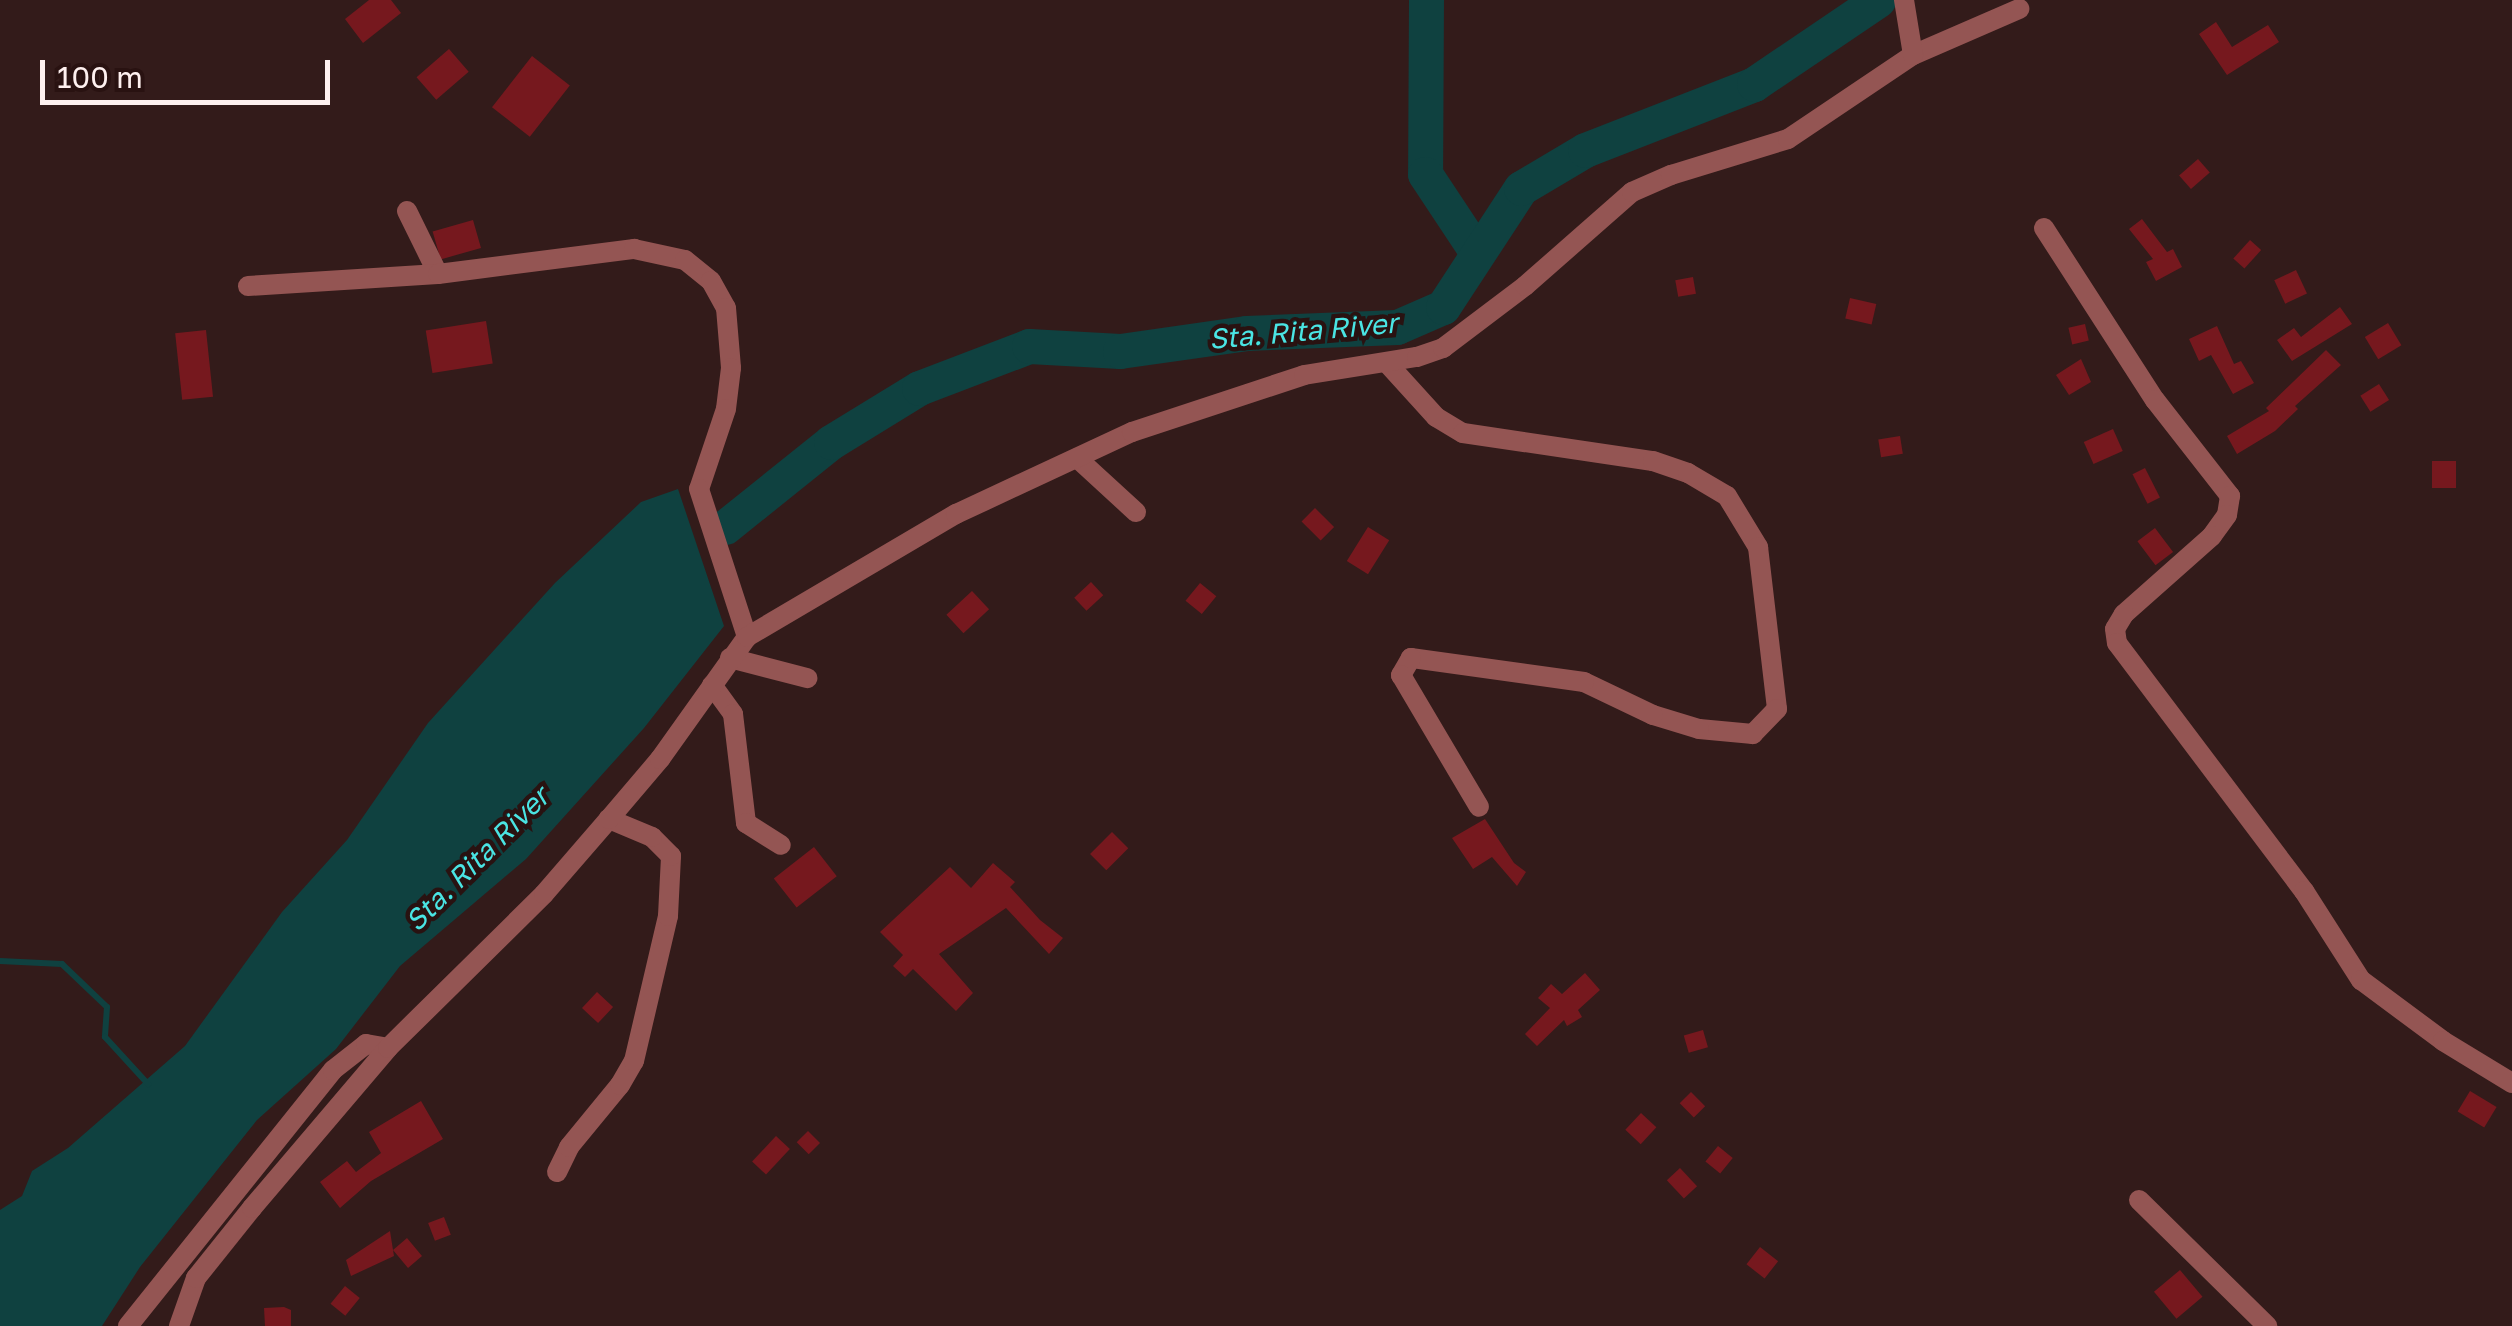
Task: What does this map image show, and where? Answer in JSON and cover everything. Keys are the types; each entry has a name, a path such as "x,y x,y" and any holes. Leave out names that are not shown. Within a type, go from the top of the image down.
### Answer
{"street":[{"path":"1904,0 1912,28 1913,56"},
{"path":"179,1326 196,1278 388,1048 544,894 609,819 660,758 747,637 956,514 1132,432 1304,375 1387,363 1442,348 1524,286 1632,192 1671,175 1788,138 1913,56 2019,8"},
{"path":"407,212 438,274"},
{"path":"2044,228 2155,400 2230,496 2228,514 2212,536 2124,614 2115,628 2117,642 2304,891 2360,980 2444,1041 2512,1082"},
{"path":"248,286 438,274 634,250 685,260 711,281 726,308 731,368 726,408 700,489 747,637"},
{"path":"1387,363 1436,417 1463,432 1653,461 1688,473 1727,496 1758,547 1778,709 1753,734 1699,729 1654,714 1584,682 1412,658 1401,675 1479,806"},
{"path":"1077,458 1136,512"},
{"path":"730,658 806,678"},
{"path":"712,685 733,714 746,823 781,846"},
{"path":"557,1172 570,1147 620,1085 634,1060 668,916 671,856 652,838 609,819"},
{"path":"128,1326 333,1070 366,1044 388,1048"},
{"path":"2140,1200 2267,1326"}],"water":[{"path":"678,489 724,626 644,728 526,859 400,966 336,1049 257,1120 140,1267 102,1326 0,1326 0,1210 22,1196 32,1171 68,1148 185,1046 282,912 347,840 428,723 555,583 641,502"}],"building":[{"path":"369,0 391,0 401,13 363,43 345,19"},
{"path":"2216,22 2232,47 2268,25 2279,42 2227,75 2199,34"},
{"path":"449,49 469,72 436,100 417,77"},
{"path":"532,56 570,86 530,137 492,107"},
{"path":"2198,159 2210,173 2191,189 2179,175"},
{"path":"2142,219 2167,252 2173,249 2182,267 2156,281 2146,262 2153,259 2129,229"},
{"path":"473,220 481,248 441,259 433,232"},
{"path":"2250,240 2261,250 2244,269 2233,259"},
{"path":"2296,270 2307,294 2285,304 2274,280"},
{"path":"1693,277 1696,294 1678,297 1675,280"},
{"path":"1850,298 1876,304 1872,325 1845,318"},
{"path":"2340,307 2352,324 2292,361 2277,340 2294,328 2301,337"},
{"path":"486,321 493,363 432,373 426,331"},
{"path":"2388,323 2401,345 2378,359 2365,337"},
{"path":"2085,324 2089,341 2072,344 2068,328"},
{"path":"2217,326 2234,364 2241,361 2254,383 2233,394 2211,355 2199,361 2189,339"},
{"path":"206,330 213,397 182,400 175,333"},
{"path":"2326,350 2341,365 2295,406 2298,409 2275,431 2237,454 2227,436 2269,411 2266,408"},
{"path":"2081,359 2091,382 2069,395 2056,375"},
{"path":"2379,384 2389,400 2370,412 2360,396"},
{"path":"2113,429 2123,451 2094,464 2084,442"},
{"path":"1900,436 1903,454 1881,457 1878,439"},
{"path":"2432,461 2456,461 2456,488 2432,488"},
{"path":"2145,468 2160,497 2148,504 2133,474"},
{"path":"1315,508 1334,527 1321,541 1302,521"},
{"path":"1368,527 1389,540 1368,574 1347,561"},
{"path":"2155,528 2173,552 2155,565 2137,541"},
{"path":"1091,582 1103,595 1086,611 1074,598"},
{"path":"1200,583 1216,596 1202,614 1186,601"},
{"path":"972,591 989,609 963,633 946,615"},
{"path":"1485,819 1514,863 1526,872 1517,886 1492,857 1473,869 1452,838"},
{"path":"1112,832 1128,848 1106,870 1090,854"},
{"path":"814,847 837,876 797,908 774,878"},
{"path":"993,863 1015,882 1010,887 1040,920 1063,938 1049,954 1006,908 939,954 973,993 956,1011 913,969 905,977 893,966 903,955 880,932 950,867 971,888"},
{"path":"1585,973 1600,990 1578,1010 1582,1017 1567,1026 1564,1020 1537,1046 1525,1034 1550,1008 1538,998 1551,984 1562,994"},
{"path":"597,992 613,1007 598,1023 582,1008"},
{"path":"1703,1030 1708,1047 1689,1053 1684,1036"},
{"path":"2470,1091 2497,1107 2484,1128 2458,1112"},
{"path":"1691,1092 1705,1106 1694,1117 1680,1103"},
{"path":"421,1101 443,1139 371,1181 340,1208 320,1182 347,1161 356,1172 381,1153 369,1132"},
{"path":"1641,1113 1656,1127 1641,1144 1625,1130"},
{"path":"808,1131 820,1143 809,1154 797,1142"},
{"path":"776,1136 790,1149 766,1175 752,1162"},
{"path":"1718,1146 1733,1158 1720,1174 1705,1162"},
{"path":"1680,1168 1697,1186 1684,1199 1667,1180"},
{"path":"444,1217 451,1235 435,1241 428,1223"},
{"path":"390,1231 394,1256 351,1276 346,1260"},
{"path":"407,1238 422,1256 408,1268 393,1250"},
{"path":"1760,1247 1778,1261 1765,1278 1746,1264"},
{"path":"2180,1270 2202,1297 2176,1319 2154,1292"},
{"path":"345,1286 360,1298 345,1316 331,1304"},
{"path":"264,1308 291,1310 291,1326 265,1326"}],"waterway":[{"path":"1426,0 1425,174 1476,251"},
{"name":"Sta. Rita River","path":"725,527 831,442 919,388 1029,346 1120,351 1246,333 1397,327 1443,307 1521,188 1585,150 1754,84 1878,0"},
{"path":"0,961 62,964 107,1007 105,1037 148,1084"}]}
